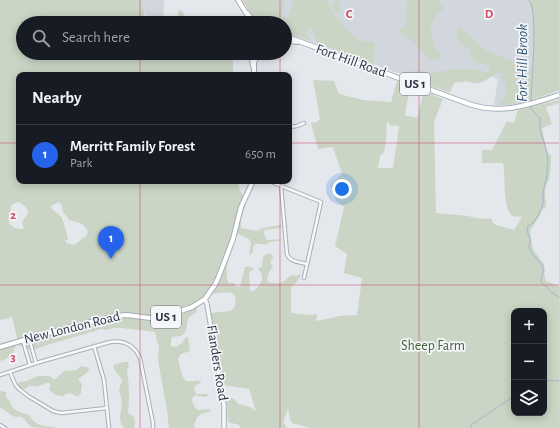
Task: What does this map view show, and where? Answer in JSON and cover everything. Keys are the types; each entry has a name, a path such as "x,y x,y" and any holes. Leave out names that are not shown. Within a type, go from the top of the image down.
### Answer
{"main road":[{"path":"238,0 249,16"},
{"name":"Fort Hill Road","path":"292,38 475,106 488,109 514,108 559,95"},
{"name":"Fort Hill Road","path":"292,41 303,43"},
{"path":"252,60 254,72"},
{"path":"254,72 255,60"},
{"name":"New London Road","path":"0,347 115,316 127,315 150,318 164,317 199,304 205,299 216,283 232,239 241,207 252,184"}],"street":[{"path":"292,126 297,126 304,123"},
{"path":"276,184 321,202 304,278"},
{"path":"281,186 286,254 291,260 307,264"},
{"name":"Flanders Road","path":"205,299 224,405 224,428"},
{"path":"29,338 36,363"},
{"path":"23,340 30,365"},
{"path":"0,375 94,346 112,341 122,341 129,344 137,351 141,360 153,428"},
{"path":"94,346 103,375 109,428"},
{"path":"10,372 18,389 53,411 61,413 106,408"},
{"path":"0,425 5,428"}],"shaded area":[{"path":"130,0 164,0 163,16 146,16 143,9"},
{"path":"242,0 528,0 531,4 534,26 530,100 511,105 494,105 498,79 479,73 417,80 292,35 292,16 272,16"}],"green space":[{"name":"Sheep Farm","path":"0,0 141,0 145,16 16,16 16,60 233,60 233,72 16,72 16,184 238,184 239,189 246,200 241,219 241,228 257,231 262,228 281,225 282,226 280,228 265,230 264,233 266,239 268,240 283,239 270,242 265,245 255,244 253,247 253,252 249,255 251,243 249,239 238,234 235,236 227,267 227,279 229,283 235,283 235,286 237,287 240,286 245,267 251,267 253,269 250,271 249,275 250,290 255,290 262,280 262,275 258,269 262,266 263,257 266,254 272,254 273,257 270,262 273,266 268,275 268,282 280,283 291,275 296,276 300,274 301,275 298,280 291,287 291,313 311,315 317,314 316,321 340,316 357,315 362,278 344,273 347,254 335,246 344,207 336,201 330,185 342,174 333,147 318,149 311,123 317,122 320,119 313,80 334,81 339,94 363,100 391,102 397,81 410,86 405,115 417,118 424,91 443,99 434,122 436,213 492,219 492,222 496,225 514,230 522,217 513,216 507,207 503,163 482,163 482,150 492,150 507,121 514,123 518,110 559,100 559,103 546,107 552,124 542,128 546,149 551,156 549,180 546,185 545,192 545,208 542,210 530,231 533,250 544,264 546,281 559,286 559,428 310,428 292,423 288,408 283,423 287,428 241,428 239,425 228,422 228,399 234,399 238,404 250,407 256,411 249,389 224,385 211,313 233,310 236,302 232,293 212,294 197,308 196,313 189,318 185,333 180,336 172,337 171,340 171,346 176,347 182,343 186,337 188,337 190,351 181,354 178,359 183,378 187,381 201,381 195,386 194,389 196,394 209,394 208,396 204,397 195,395 192,399 193,404 198,410 211,410 198,417 195,421 194,428 169,428 158,358 159,347 155,332 122,328 106,330 101,329 36,349 25,349 23,346 19,346 12,317 0,320","holes":["389,121 389,125 399,126 393,168 378,168 380,156 384,152 387,123","19,202 25,206 28,213 23,221 24,228 15,228 9,223 11,206","59,202 62,205 63,211 69,220 80,223 87,229 88,232 86,236 74,245 66,243 65,241 68,239 62,219 51,206"]},
{"path":"242,0 279,0 279,6 281,7 281,0 285,0 281,15 283,16 253,16"},
{"path":"294,0 327,0 332,10 350,33 361,41 375,42 374,65 316,43 316,39 312,30 310,29 307,30 306,33 310,41 292,35 292,16 288,16"},
{"path":"407,0 438,0 444,8 436,15 431,28 432,39 435,47 442,55 441,58 430,60 412,41 401,33 401,29 406,25"},
{"path":"528,0 559,0 559,90 544,96 513,104 497,105 504,98 506,91 505,81 503,80 501,73 495,74 480,83 466,81 455,82 451,91 448,92 412,79 412,70 438,73 454,69 472,69 484,72 490,71 490,68 484,64 473,60 469,48 463,46 458,39 456,33 461,28 486,50 532,69 533,23 531,5"},
{"path":"339,1 340,13 338,14 331,3"},
{"path":"179,10 182,11 184,16 177,16"},
{"path":"16,344 12,355 0,361 0,349"},
{"path":"128,362 129,365 127,370 129,391 128,412 134,418 134,428 124,428 121,424 120,417 122,403 119,389 122,381 113,365"},
{"path":"81,366 89,369 88,372 78,379 82,384 81,393 77,396 70,393 60,396 49,390 51,385 49,383 36,387 30,386 25,389 20,388 18,383 38,376 50,376 54,380 65,371 74,371"},
{"path":"0,391 6,392 6,398 19,412 29,415 38,424 58,428 33,427 29,425 22,417 13,416 4,409 0,408"}],"waterway":[{"name":"Fort Hill Brook","path":"529,0 534,18 531,101"},
{"name":"Fort Hill Brook","path":"531,105 531,109 540,118 540,130 548,160 547,175 543,192 543,204 539,214 533,223 528,226 527,230 530,240 529,248 543,266 541,282 551,292 559,297"},
{"name":"Fort Hill Brook","path":"547,380 559,380"},
{"name":"Fort Hill Brook","path":"471,428 471,425 511,398"}],"place":[{"name":"Merritt Family Forest","path":"111,259"}]}
